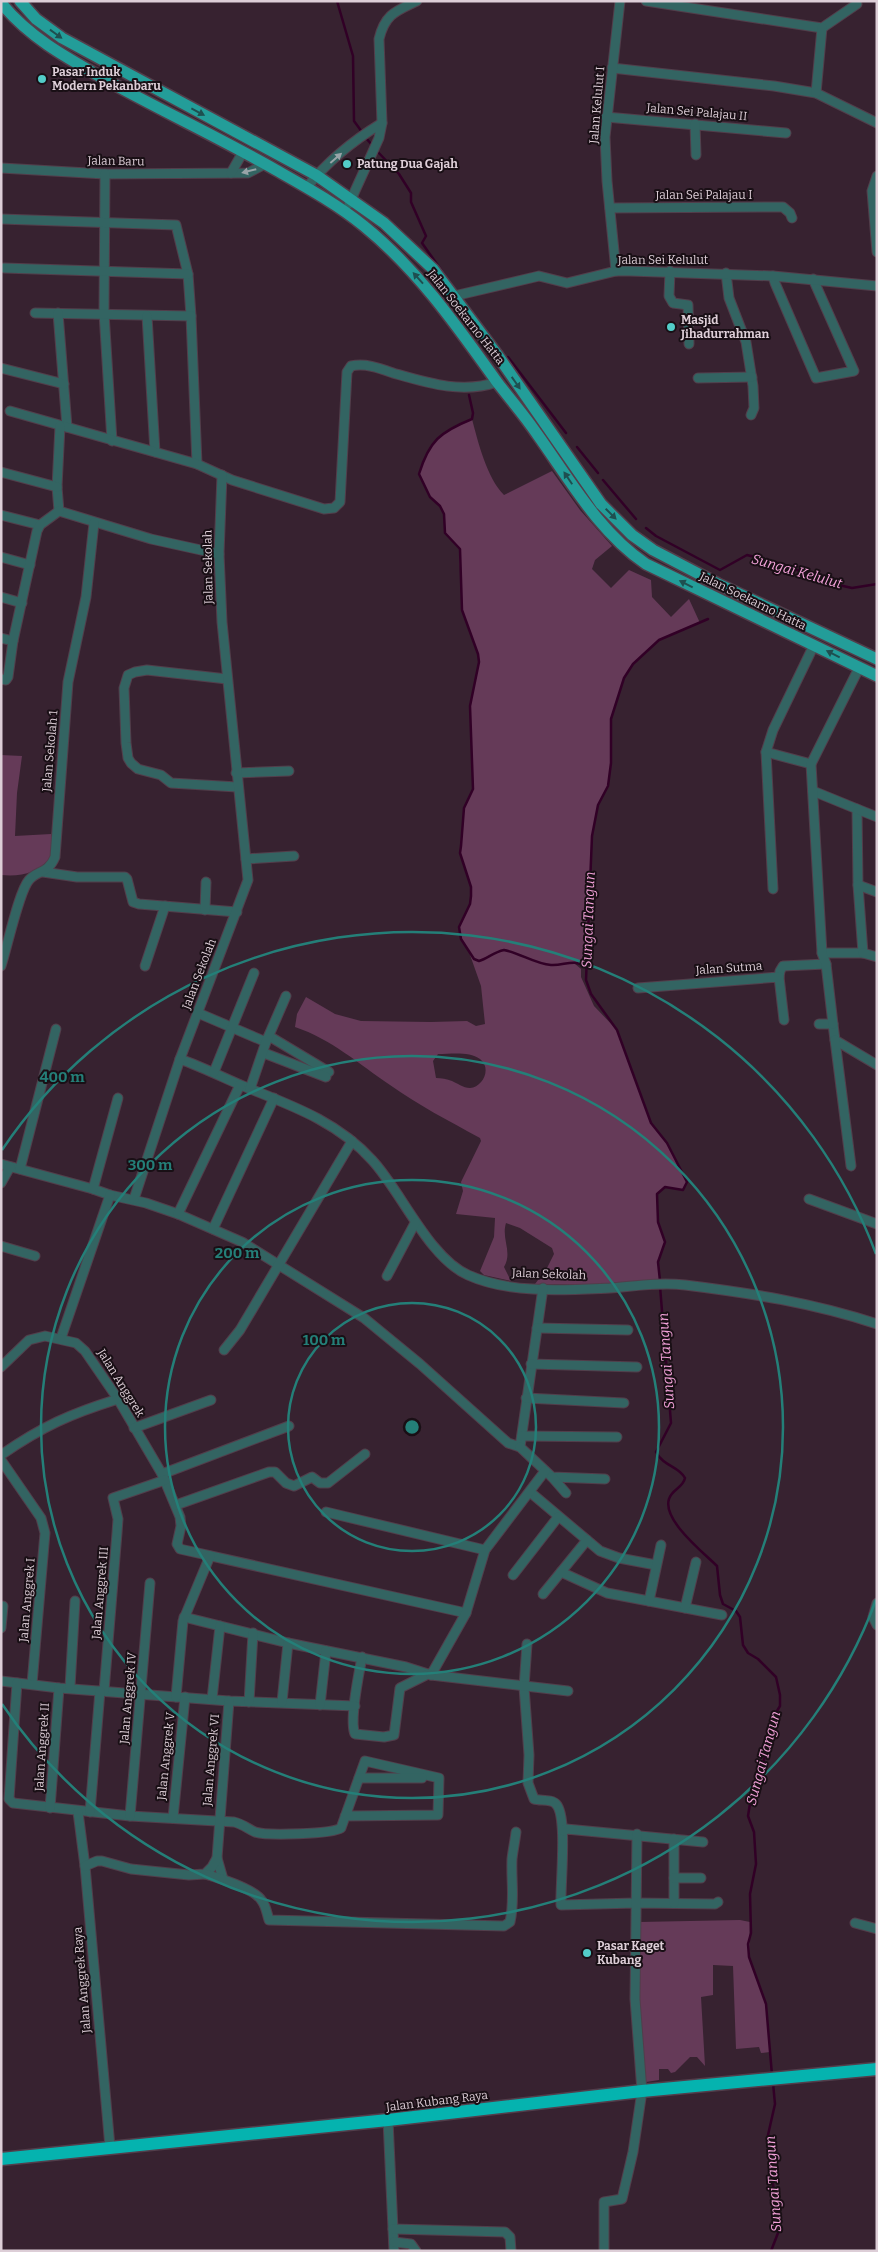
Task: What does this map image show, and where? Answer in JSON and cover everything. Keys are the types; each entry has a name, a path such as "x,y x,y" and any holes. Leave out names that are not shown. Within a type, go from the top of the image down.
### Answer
{"highway":[{"name":"Jalan Kubang Raya","path":"1,2159 388,2120 642,2091 877,2069"}],"main road":[{"name":"Jalan Soekarno Hatta","path":"20,1 36,19 62,38 304,168 352,199 384,223 433,269 498,356 601,504 632,534 653,550 718,584 877,659"},
{"name":"Jalan Soekarno Hatta","path":"1,2 25,30 51,48 137,97 302,184 344,211 385,243 418,277 485,363 610,535 625,550 646,564 877,676"},
{"path":"302,184 306,177 304,168"},
{"path":"363,225 360,217 361,212 370,213"},
{"path":"485,363 498,356"}],"street":[{"path":"344,211 352,199 379,138 382,123 379,39 382,29 386,20 394,13 417,1"},
{"name":"Jalan Kelulut I","path":"616,271 606,148 606,117 620,1"},
{"path":"646,1 822,28 857,4"},
{"path":"816,93 822,28"},
{"path":"612,68 774,86 816,93 877,124"},
{"name":"Jalan Sei Palajau II","path":"606,117 786,133"},
{"path":"302,184 316,175 368,131 382,123"},
{"path":"695,124 696,155"},
{"path":"231,173 243,152"},
{"name":"Jalan Baru","path":"1,168 105,174 248,173 265,164"},
{"path":"105,174 104,313 112,441"},
{"path":"877,176 872,192 877,252"},
{"name":"Jalan Sei Palajau I","path":"610,208 783,208 790,213 792,218"},
{"path":"1,219 176,225 188,274 197,464"},
{"path":"4,268 188,274"},
{"name":"Jalan Sei Kelulut","path":"454,296 539,276 567,283 616,271 670,271 773,276 877,286"},
{"path":"670,271 669,296 673,303 688,306 689,344"},
{"path":"726,274 727,290 746,342 752,377 754,408 750,415"},
{"path":"773,276 816,378 854,371 813,279"},
{"path":"35,313 191,316"},
{"path":"58,313 64,384 64,427 57,487 59,511"},
{"path":"147,316 155,452"},
{"path":"10,411 197,464 222,475 324,509 334,508 340,502 347,372 351,366 360,364 372,366 424,382 456,388 484,386 497,382"},
{"path":"1,368 64,384"},
{"path":"698,378 752,377"},
{"path":"1,472 57,487"},
{"name":"Jalan Sekolah","path":"134,1199 180,1060 248,880 237,787 222,622 219,554 222,475"},
{"path":"59,511 151,539 219,554"},
{"path":"1,679 6,680 8,677 13,641 40,525 59,511"},
{"path":"1,515 40,525"},
{"name":"Jalan Sekolah 1","path":"1,966 23,893 29,880 43,872 54,856 68,682 86,597 94,523"},
{"path":"1,557 30,565"},
{"path":"1,597 22,603"},
{"path":"1,638 13,641"},
{"path":"773,890 766,752 773,730 814,645"},
{"path":"851,1166 826,964 822,954 812,764 859,668"},
{"path":"227,679 147,670 128,675 124,688 126,744 128,758 131,763 138,769 161,775 171,783 237,787"},
{"path":"766,752 812,764"},
{"path":"236,773 289,771"},
{"path":"813,791 877,817"},
{"path":"857,808 858,885 863,953"},
{"path":"246,859 294,856"},
{"path":"43,872 76,877 125,877 133,902 237,912"},
{"path":"205,910 206,882"},
{"path":"858,885 877,892"},
{"path":"145,966 164,906"},
{"path":"822,954 863,953 877,958"},
{"path":"779,977 783,966 826,964"},
{"path":"214,1072 254,973"},
{"name":"Jalan Sutma","path":"638,988 779,977 784,1020"},
{"path":"250,1089 286,996"},
{"path":"198,1013 233,1028 268,1039 327,1075 264,1053"},
{"path":"819,1024 833,1024"},
{"path":"20,1169 56,1029"},
{"path":"835,1040 877,1065"},
{"name":"Jalan Sekolah","path":"180,1060 214,1072 240,1085 312,1114 333,1126 373,1160 415,1223 448,1260 467,1275 514,1287 610,1288 672,1283 751,1293 797,1302 841,1312 877,1324"},
{"path":"178,1214 240,1085"},
{"path":"93,1188 118,1098"},
{"path":"213,1229 274,1098"},
{"path":"224,1350 240,1330 352,1141"},
{"path":"1,1183 5,1166 20,1169 93,1188 110,1195 134,1199 178,1214 242,1242 364,1318 420,1364 508,1443 520,1447 566,1493"},
{"path":"1,1367 29,1340 45,1336 61,1338 110,1195"},
{"path":"809,1199 877,1224"},
{"path":"387,1276 415,1223"},
{"path":"1,1246 35,1256"},
{"path":"520,1447 543,1288"},
{"path":"537,1328 628,1330"},
{"name":"Jalan Anggrek","path":"61,1338 76,1344 85,1351 118,1399 163,1477 176,1505 182,1526 178,1547 210,1556"},
{"path":"531,1364 637,1367"},
{"path":"526,1398 624,1402"},
{"path":"1,1455 54,1421 118,1399"},
{"path":"134,1428 211,1400"},
{"path":"163,1477 288,1426"},
{"path":"522,1436 617,1437"},
{"path":"176,1505 269,1472 275,1472 286,1483 294,1486 312,1477 320,1483 328,1483 365,1454"},
{"name":"Jalan Anggrek I","path":"1,1460 41,1518 45,1533 32,1684"},
{"path":"548,1474 605,1479"},
{"path":"362,1657 353,1730 355,1734 365,1736 394,1736 400,1688 429,1675 466,1613 485,1550 530,1492 548,1474"},
{"name":"Jalan Anggrek III","path":"90,1812 117,1533 118,1519 113,1498 163,1477"},
{"path":"530,1492 600,1551 618,1558 656,1565"},
{"path":"326,1512 485,1550"},
{"path":"513,1575 558,1517"},
{"path":"543,1594 587,1540"},
{"path":"649,1601 661,1545"},
{"path":"210,1556 466,1613"},
{"name":"Jalan Anggrek V","path":"173,1818 184,1617 210,1556"},
{"path":"685,1608 696,1562"},
{"path":"561,1572 607,1593 722,1615"},
{"name":"Jalan Anggrek IV","path":"130,1816 150,1583"},
{"path":"70,1687 76,1601"},
{"path":"877,1603 873,1617 877,1625"},
{"path":"1,1628 3,1606"},
{"path":"184,1617 326,1651 362,1657 429,1675 568,1691"},
{"name":"Jalan Anggrek VI","path":"212,1699 220,1626"},
{"path":"249,1702 254,1633"},
{"path":"282,1702 288,1642"},
{"path":"527,1644 524,1687 530,1793 534,1799 553,1801 557,1804 564,1831 561,1906 635,1903 715,1904 718,1902"},
{"path":"320,1705 326,1651"},
{"path":"1,1681 59,1688 70,1687 229,1701 355,1706"},
{"path":"17,1683 10,1802 78,1812 244,1824 254,1832 263,1833 319,1833 336,1831 341,1828 365,1761 439,1778"},
{"name":"Jalan Anggrek II","path":"50,1808 59,1688"},
{"name":"Jalan Anggrek VI","path":"216,1858 229,1701"},
{"path":"359,1778 439,1778"},
{"path":"345,1816 438,1815 439,1778"},
{"name":"Jalan Anggrek Raya","path":"78,1812 85,1866 110,2147"},
{"path":"564,1831 566,1829 637,1834 703,1842"},
{"path":"85,1866 102,1861 118,1867 189,1875 205,1874 223,1879 256,1895 263,1901 269,1920 504,1926 510,1922 512,1914 514,1896 512,1859 516,1832"},
{"path":"604,2251 604,2202 622,2199 642,2091 635,1999 637,1834"},
{"path":"674,1839 674,1903"},
{"path":"205,1874 212,1867 216,1858"},
{"path":"216,1858 223,1879"},
{"path":"674,1878 701,1878"},
{"path":"855,1923 877,1929"},
{"path":"388,2120 394,2246 411,2244 416,2251"},
{"path":"393,2229 505,2232 510,2237 511,2251"}],"shaded area":[{"path":"472,419 488,470 504,495 552,471 580,510 612,546 595,560 592,569 611,588 629,570 651,580 652,597 671,617 689,599 700,623 659,640 633,664 624,678 611,719 611,763 608,786 598,805 592,836 586,967 581,963 574,963 581,969 581,977 594,1006 617,1030 651,1123 667,1143 687,1182 683,1190 666,1187 657,1194 658,1222 665,1242 658,1262 660,1280 600,1285 535,1284 547,1268 554,1254 552,1248 520,1228 506,1223 507,1256 504,1267 511,1281 484,1275 480,1271 494,1237 495,1218 456,1214 463,1191 461,1182 481,1141 480,1138 434,1113 333,1045 295,1027 297,1014 306,997 335,1014 361,1021 467,1021 476,1026 485,1024 481,986 469,952 461,939 459,927 470,904 471,896 471,887 460,853 464,808 473,789 470,706 479,662 478,654 462,610 459,549 445,533 444,514 439,505 430,497 419,474 427,453 437,439 452,428","holes":["454,1053 476,1056 484,1063 485,1067 486,1072 482,1081 475,1087 470,1088 442,1078 436,1078 433,1061 438,1054"]},
{"path":"1,755 22,756 17,793 15,836 51,834 51,857 41,867 29,873 1,875"},
{"path":"740,1920 750,1922 749,1957 766,2004 770,2052 761,2053 759,2047 736,2049 733,1966 713,1965 713,1995 701,1997 705,2066 697,2057 690,2057 675,2072 671,2073 668,2069 659,2069 659,2080 646,2082 639,1998 639,1922"}],"waterway":[{"path":"337,1 353,56 354,121 362,132"},
{"path":"365,137 373,146"},
{"path":"376,150 399,174 411,193 411,202 426,236 422,243 456,291"},
{"path":"508,357 566,433"},
{"path":"469,395 473,413 472,419 452,428 437,439 427,453 419,474 430,497 440,506 444,514 445,533 460,549 462,610 478,654 479,662 470,706 473,789 464,808 460,853 471,887 471,896 470,904 459,927 461,939 474,959 479,961 504,950 545,964 577,963 586,967"},
{"path":"577,447 598,473"},
{"path":"603,480 636,519"},
{"name":"Sungai Kelulut","path":"646,528 656,536 720,570 747,555 782,564 830,583 852,588 877,584"},
{"name":"Sungai Tangun","path":"660,1281 658,1262 665,1242 658,1222 657,1194 665,1187 683,1190 687,1182 667,1143 651,1123 617,1030 591,994 586,980 592,836 598,805 608,786 611,763 611,719 624,678 633,664 659,640 708,619"},
{"name":"Sungai Tangun","path":"660,1286 671,1423 656,1452 663,1461 679,1471 685,1478 682,1484 670,1496 669,1507 678,1526 694,1545 717,1566 720,1595 723,1604 736,1611 740,1617 743,1645 748,1653 758,1659 776,1677 780,1695 780,1706 774,1716 761,1773 753,1785 748,1816 754,1832 756,1864 750,1894 751,1933 748,1944 749,1957 766,2004 772,2075"},
{"name":"Sungai Tangun","path":"771,2251 778,2233 768,2135 775,2104 773,2083"}],"place":[{"name":"Pasar Induk Modern Pekanbaru","path":"42,79"},
{"name":"Patung Dua Gajah","path":"347,164"},
{"name":"Masjid Jihadurrahman","path":"671,327"},
{"name":"Pasar Kaget Kubang","path":"587,1953"}]}
